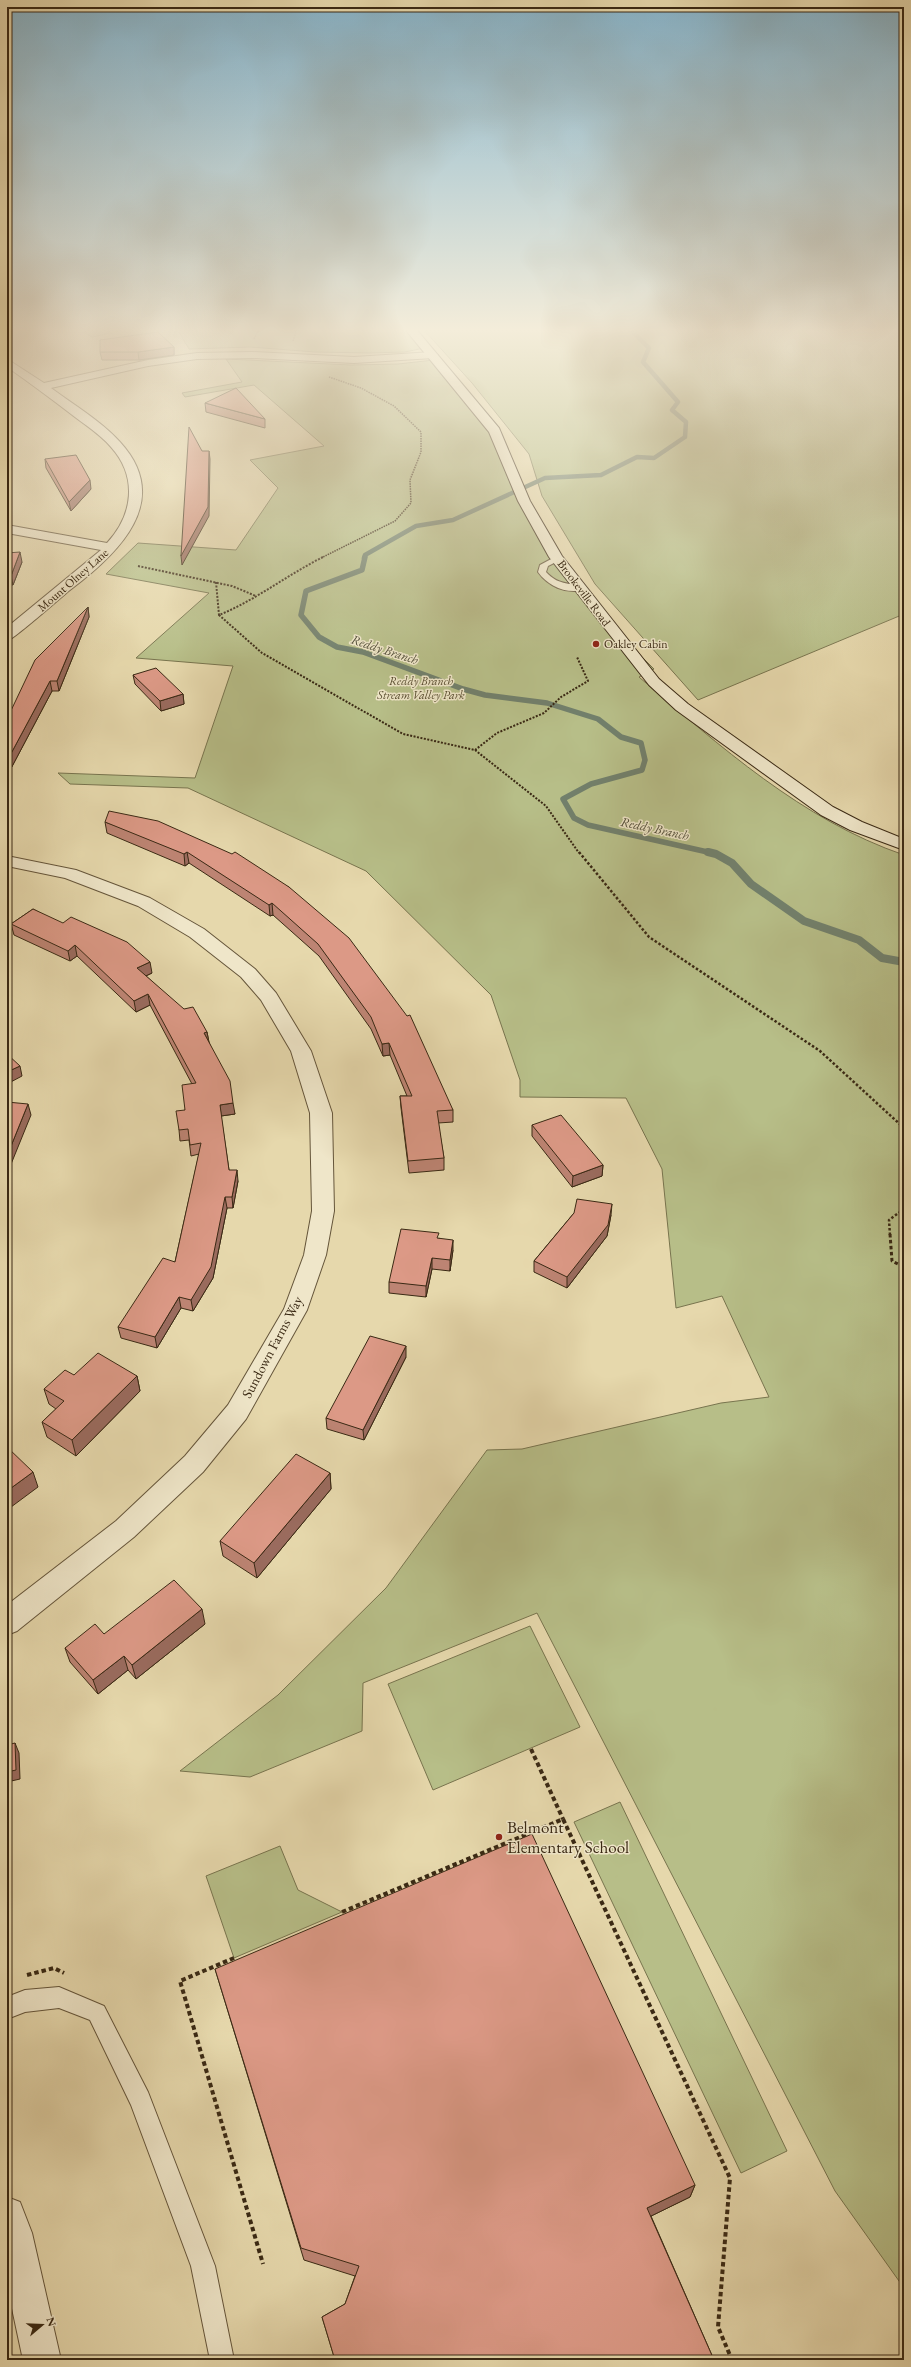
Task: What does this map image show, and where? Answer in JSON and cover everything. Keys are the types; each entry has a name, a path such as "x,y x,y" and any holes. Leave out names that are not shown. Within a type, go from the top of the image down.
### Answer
{"street":[{"name":"Mount Olney Lane","path":"7,636 92,566 127,528 136,506 137,485 132,467 121,450 110,439"},
{"name":"Brookeville Road","path":"498,439 509,470 524,501 558,559 654,682 682,707 827,811 856,826 904,845"},
{"path":"7,529 110,548"},
{"name":"Sundown Farms Way","path":"7,860 70,874 144,902 197,933 248,973 269,997 301,1051 321,1113 323,1211 315,1255 295,1310 237,1412 194,1464 126,1529 7,1622"},
{"path":"7,2216 14,2233 42,2360"}],"lane":[{"path":"558,559 544,565 542,572 549,582 556,586 580,588"},
{"path":"7,2008 25,2001 58,1997 97,2013 140,2100 203,2266 222,2360"}],"path":[{"path":"219,615 241,606 290,573 395,521 411,503 410,480 421,452 421,439"},
{"path":"138,566 232,586 257,596"},
{"path":"216,582 219,615 262,653 403,734 475,750 546,806 587,864 649,937 820,1051 904,1128"},
{"path":"475,750 497,733 547,711 558,700 588,681 577,657"},
{"path":"904,1209 889,1220 892,1260 904,1268"},
{"path":"531,1749 730,2178 718,2327 732,2360"},
{"path":"342,1912 563,1819"},
{"path":"234,1958 180,1981 263,2264"}],"green space":[{"name":"Reddy Branch Stream Valley Park","path":"316,439 495,439 530,519 624,639 654,669 639,677 700,729 764,779 831,822 867,840 904,855 904,2288 835,2191 537,1613 363,1683 362,1731 250,1777 180,1771 278,1695 386,1588 487,1450 522,1449 721,1403 769,1397 722,1296 676,1308 662,1169 626,1098 520,1097 520,1080 491,995 366,871 188,788 70,784 58,773 195,778 233,666 136,658 209,593 106,574 138,543 236,550 278,488 250,460 324,446"},
{"path":"517,439 904,439 904,614 698,700 595,584 542,496 529,454"},
{"path":"530,1626 580,1727 433,1790 388,1684"},
{"path":"620,1802 787,2151 741,2173 574,1822"},
{"path":"280,1846 298,1890 342,1912 234,1958 206,1876"}],"building":[{"path":"188,439 196,439 202,451 209,451 208,507 181,556"},
{"path":"76,455 90,480 69,502 45,459"},
{"path":"20,552 11,576 7,576 7,553"},
{"path":"88,607 57,681 50,681 7,761 7,719 35,660"},
{"path":"156,668 183,694 160,701 133,675"},
{"path":"109,811 158,821 232,854 235,852 289,887 349,938 407,1016 410,1015 453,1110 437,1111 444,1158 408,1161 400,1096 412,1096 389,1043 382,1044 371,1017 318,944 272,903 269,905 187,852 184,854 105,822"},
{"path":"33,909 63,923 71,917 127,942 150,962 137,968 184,1009 193,1007 207,1032 204,1033 230,1081 233,1103 220,1105 229,1170 237,1170 232,1197 225,1197 211,1267 191,1300 179,1297 155,1337 118,1327 163,1258 175,1262 201,1143 190,1145 188,1129 179,1130 176,1111 185,1110 182,1085 196,1083 148,994 134,1001 75,945 68,951 11,924"},
{"path":"7,1054 20,1066 7,1072"},
{"path":"7,1102 28,1104 7,1156"},
{"path":"561,1115 603,1165 573,1176 532,1125"},
{"path":"577,1199 612,1204 608,1225 567,1277 534,1261 574,1213"},
{"path":"401,1229 439,1233 437,1238 453,1240 450,1260 432,1258 426,1286 389,1282"},
{"path":"370,1336 406,1346 363,1430 326,1418"},
{"path":"98,1353 137,1376 72,1440 42,1422 64,1401 44,1389 65,1370 74,1375"},
{"path":"7,1447 33,1472 7,1491"},
{"path":"296,1454 330,1473 254,1563 220,1541"},
{"path":"174,1580 202,1609 132,1665 124,1656 93,1680 65,1648 95,1624 104,1634"},
{"path":"15,1743 16,1770 7,1772 7,1745"},
{"path":"532,1834 695,2185 647,2208 714,2360 335,2360 322,2317 345,2304 359,2266 301,2248 215,1969"}],"waterway":[{"name":"Reddy Branch","path":"364,558 365,555 416,526 453,520 545,478 601,475 637,457 654,458 681,439"},
{"name":"Reddy Branch","path":"365,557 362,570 306,591 301,615 319,637 337,647 363,652 463,689 485,695 547,703 598,719 621,737 641,743 645,760 642,770 591,784 563,799 574,818 588,825 712,853"},
{"name":"Reddy Branch","path":"708,852 712,853"},
{"name":"Reddy Branch","path":"712,853 732,863 751,884 804,921 859,940 882,958 904,962"}],"place":[{"name":"Oakley Cabin","path":"596,644"},
{"name":"Belmont Elementary School","path":"499,1837"}]}
